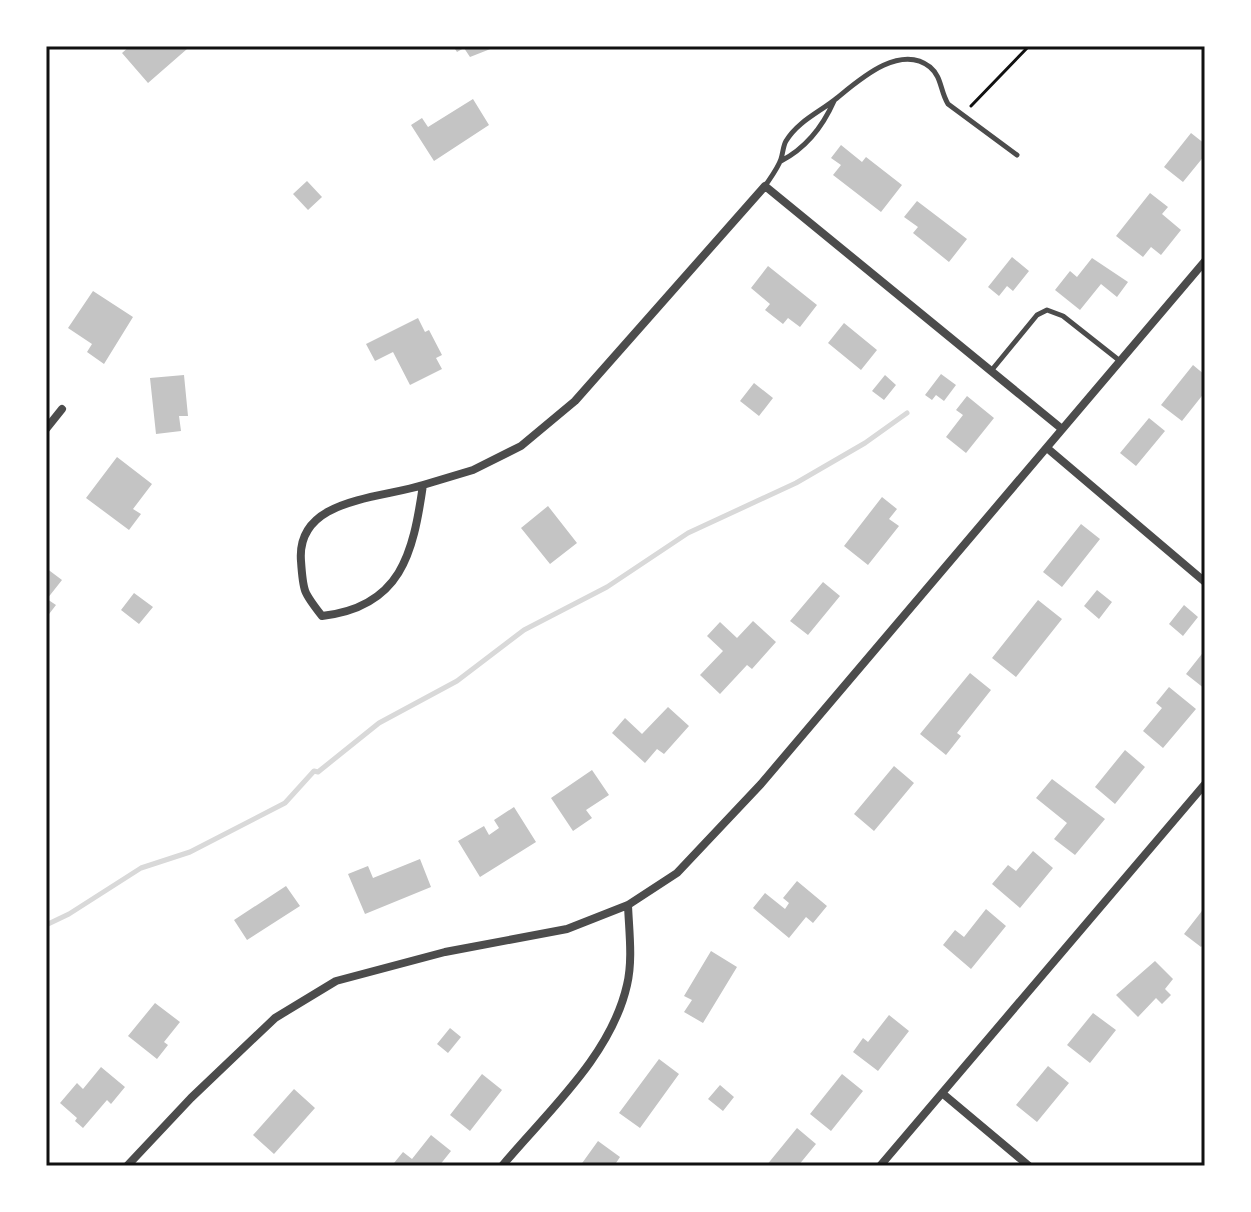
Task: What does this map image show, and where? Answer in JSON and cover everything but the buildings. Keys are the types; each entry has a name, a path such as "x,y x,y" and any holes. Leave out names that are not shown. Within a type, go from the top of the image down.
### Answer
{"street":[{"path":"423,485 410,551 391,587 350,613 322,616 303,592 300,551 309,523 329,509 473,470 521,446 575,401 765,186 1062,429"},
{"path":"127,1166 191,1098 275,1018 336,981 445,952 567,929 628,905 677,873 722,827 1205,261"},
{"path":"46,429 62,409"},
{"path":"1047,448 1205,582"},
{"path":"880,1166 1205,784"},
{"path":"502,1166 591,1060 614,1024 627,984 628,905"},
{"path":"942,1093 1029,1166"}],"lane":[{"path":"765,186 780,162 785,142 815,111 835,100 868,72 885,64 914,61 927,64 939,76 942,93 962,115 1017,155"},
{"path":"780,162 797,153 825,122 835,100"},
{"path":"991,371 1037,315 1047,310 1063,316 1120,361"}],"path":[{"path":"962,115 1029,46"}],"waterway":[{"path":"46,925 69,914 141,868 190,852 285,803 314,771 318,772 379,723 457,681 524,630 607,587 688,533 796,483 865,443 907,413"}]}
